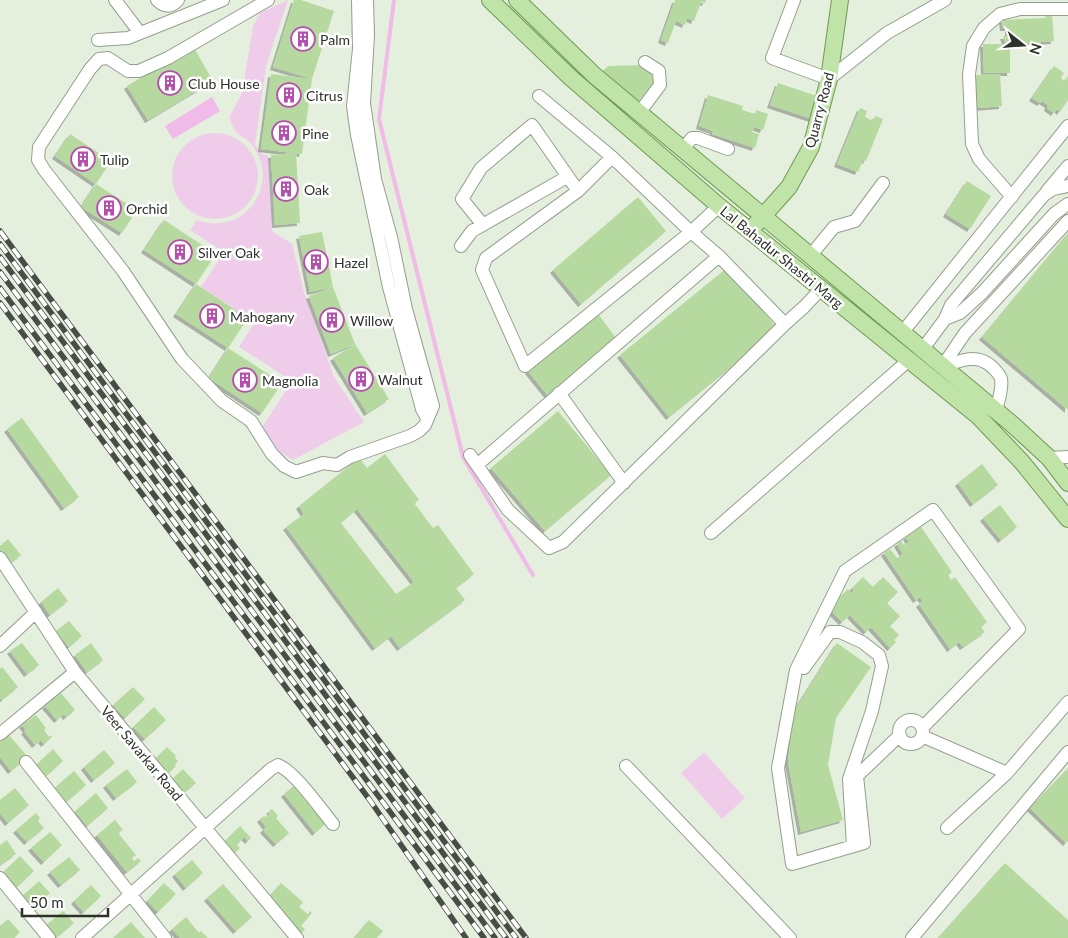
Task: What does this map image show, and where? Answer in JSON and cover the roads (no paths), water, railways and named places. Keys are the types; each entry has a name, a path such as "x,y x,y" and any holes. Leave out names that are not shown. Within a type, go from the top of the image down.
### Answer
{"main road":[{"name":"Lal Bahadur Shastri Marg","path":"490,0 571,78 719,206 978,416 1021,461 1068,519"},
{"name":"Lal Bahadur Shastri Marg","path":"517,0 594,75 996,411 1049,458 1068,483"},
{"name":"Quarry Road","path":"749,230 789,187 811,147 829,79 840,0"}],"street":[{"path":"115,0 140,33"},
{"path":"157,0 162,5 168,6 175,4 178,0"},
{"path":"98,40 128,38 223,0"},
{"path":"268,0 168,58 139,72 128,71 108,58 99,60 90,69 38,147 38,160 123,271 182,359 222,401 251,421 272,454 284,466 296,472 323,463 337,465 350,457 414,433 425,425 433,406 398,300 357,135 353,106 359,49 358,0"},
{"path":"367,0 368,35 364,104 375,179 391,237 398,300"},
{"path":"794,0 772,58 829,79 887,33 945,0"},
{"path":"1053,0 1068,8"},
{"path":"1012,197 979,159 972,144 969,74 973,46 984,28 1000,14 1020,9 1068,8"},
{"path":"639,113 660,85 659,71 645,62"},
{"path":"539,96 612,157 719,256 785,324"},
{"path":"483,225 462,199 481,168 532,125 578,190"},
{"path":"902,333 1068,126"},
{"path":"683,149 692,138 698,138 728,149"},
{"path":"612,157 578,190 486,258 482,270 525,366 691,232 719,206"},
{"path":"922,350 945,319 951,305 1068,166"},
{"path":"461,246 472,231 567,177"},
{"path":"811,255 834,227 855,221 883,183"},
{"path":"1044,195 1053,189 1068,186"},
{"path":"945,319 960,313 982,293 1054,214 1068,204"},
{"path":"942,367 966,333 1068,221"},
{"path":"719,256 560,393 473,460 508,510 549,548 563,542 821,289"},
{"path":"942,367 966,359 980,359 986,362 998,373 1001,379 1001,389 996,411"},
{"path":"711,533 909,360"},
{"path":"560,393 624,483"},
{"path":"1049,458 1068,457"},
{"path":"900,735 904,741 911,744 918,742 922,732 1019,629 933,510 845,571 796,670 778,768 792,864 864,843 858,776 900,735 901,728 906,722 917,722 922,732 1007,773"},
{"name":"Veer Savarkar Road","path":"0,558 75,672 297,938"},
{"path":"0,646 36,612"},
{"path":"794,682 830,632 840,632 862,642 879,655 882,666 872,712 849,779 853,846"},
{"path":"0,734 75,672"},
{"path":"947,828 1007,773 1068,702"},
{"path":"912,938 1068,752"},
{"path":"26,762 165,938"},
{"path":"82,938 204,828 278,766 284,768 293,776 333,824"},
{"path":"626,766 790,938"},
{"path":"0,878 49,938"}],"waterway":[{"path":"394,0 379,119 463,457 533,575"}],"railway":[{"path":"0,231 526,938"},
{"path":"0,244 516,938"},
{"path":"0,257 506,938"},
{"path":"0,272 495,938"},
{"path":"0,288 484,938"},
{"path":"0,303 369,799 466,938"}],"place":[{"name":"Palm","path":"303,39"},
{"name":"Club House","path":"170,83"},
{"name":"Citrus","path":"289,95"},
{"name":"Pine","path":"284,133"},
{"name":"Tulip","path":"83,159"},
{"name":"Oak","path":"286,189"},
{"name":"Orchid","path":"109,208"},
{"name":"Silver Oak","path":"180,252"},
{"name":"Hazel","path":"316,262"},
{"name":"Mahogany","path":"212,316"},
{"name":"Willow","path":"332,320"},
{"name":"Walnut","path":"361,379"},
{"name":"Magnolia","path":"245,380"}]}
